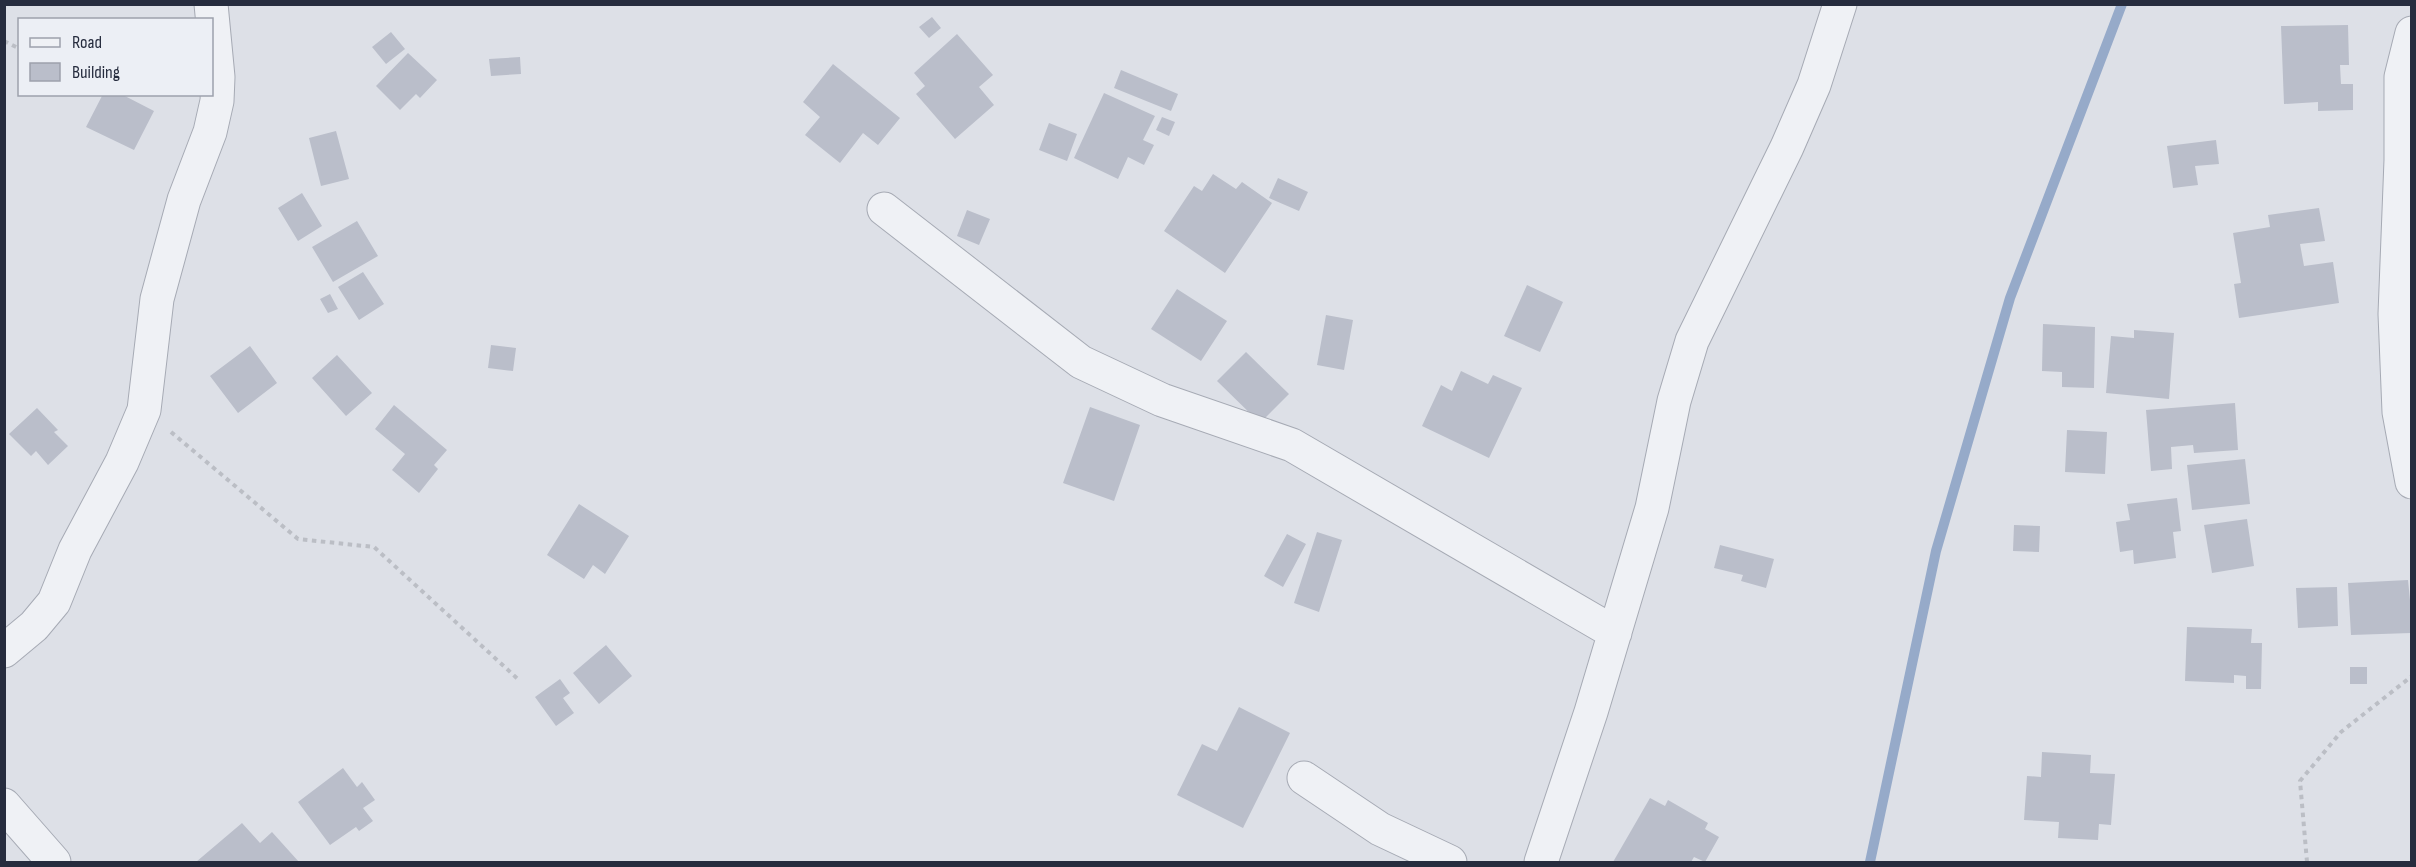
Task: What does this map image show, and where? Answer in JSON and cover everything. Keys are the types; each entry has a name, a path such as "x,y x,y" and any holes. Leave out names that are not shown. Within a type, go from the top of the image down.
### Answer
{"street":[{"path":"1541,862 1615,633 1652,508 1674,401 1692,341 1787,147 1814,85 1840,4"},
{"path":"4,651 34,626 54,602 75,549 122,462 144,410 157,299 184,200 210,132 217,101 218,76 213,25"},
{"path":"2412,33 2401,77 2401,160 2395,314 2399,412 2412,482"},
{"path":"884,209 1081,362 1162,400 1292,446 1615,633"},
{"path":"1304,778 1380,829 1450,862"},
{"path":"4,805 54,862"}],"path":[{"path":"4,42 18,48"},
{"path":"144,410 298,539 374,547 520,681"},
{"path":"2307,862 2300,781 2341,732 2412,676"}],"building":[{"path":"932,17 941,28 929,38 919,27"},
{"path":"2348,25 2349,65 2340,65 2341,84 2353,84 2353,110 2318,111 2318,102 2284,104 2281,26"},
{"path":"391,32 405,49 386,64 372,47"},
{"path":"957,34 993,75 979,87 994,105 955,139 916,94 925,86 914,73"},
{"path":"408,53 437,80 420,98 416,94 400,110 376,86"},
{"path":"520,57 521,74 491,76 489,59"},
{"path":"833,64 900,118 878,145 863,133 840,163 805,135 820,117 803,102"},
{"path":"1121,70 1178,94 1171,111 1114,88"},
{"path":"1104,93 1155,116 1143,140 1154,145 1144,165 1128,157 1118,179 1074,158"},
{"path":"102,96 125,96 154,111 134,150 86,127"},
{"path":"1162,117 1175,122 1169,136 1156,130"},
{"path":"1049,123 1077,134 1067,161 1039,150"},
{"path":"336,131 349,179 321,186 309,138"},
{"path":"2216,140 2219,164 2195,166 2198,185 2173,188 2167,146"},
{"path":"1213,174 1236,189 1242,182 1272,203 1225,273 1164,231 1194,186 1202,191"},
{"path":"1278,178 1308,192 1299,211 1269,198"},
{"path":"302,193 322,226 298,241 278,208"},
{"path":"2319,208 2325,241 2300,244 2304,266 2333,262 2339,303 2239,318 2234,284 2241,283 2233,233 2270,227 2268,215"},
{"path":"967,210 990,219 979,245 957,236"},
{"path":"357,221 378,256 333,282 312,247"},
{"path":"363,272 384,304 359,320 338,287"},
{"path":"1527,285 1563,302 1540,352 1504,336"},
{"path":"1177,289 1227,321 1201,361 1151,329"},
{"path":"330,294 338,309 328,313 320,299"},
{"path":"1326,315 1353,320 1344,370 1317,365"},
{"path":"2043,324 2095,327 2094,388 2062,387 2062,372 2042,371"},
{"path":"2134,330 2174,333 2169,399 2106,393 2111,336 2134,338"},
{"path":"491,345 516,348 513,371 488,368"},
{"path":"250,346 277,383 238,413 210,376"},
{"path":"1246,352 1289,394 1260,423 1217,381"},
{"path":"337,355 372,393 346,416 312,378"},
{"path":"1461,371 1488,384 1493,375 1522,388 1489,458 1422,426 1441,385 1452,391"},
{"path":"2235,403 2238,450 2194,453 2193,445 2171,447 2172,469 2151,471 2146,410"},
{"path":"394,405 447,450 434,465 438,469 419,493 392,470 405,454 375,429"},
{"path":"1090,407 1140,425 1114,501 1063,483"},
{"path":"37,408 58,430 54,432 68,446 48,465 36,451 31,456 9,434"},
{"path":"2067,430 2107,432 2105,474 2065,472"},
{"path":"2245,459 2250,504 2192,510 2187,465"},
{"path":"2177,498 2181,531 2173,532 2176,558 2134,564 2133,550 2120,552 2116,522 2130,520 2127,504"},
{"path":"579,504 629,536 605,574 593,565 584,579 547,555"},
{"path":"2247,519 2254,566 2212,573 2204,525"},
{"path":"2014,525 2040,526 2039,552 2013,551"},
{"path":"1317,532 1342,540 1319,612 1294,603"},
{"path":"1287,534 1306,544 1283,587 1264,576"},
{"path":"1720,545 1774,559 1766,588 1741,581 1743,575 1714,568"},
{"path":"2408,580 2410,600 2412,600 2411,633 2351,635 2348,583"},
{"path":"2337,587 2338,626 2298,628 2296,588"},
{"path":"2187,627 2252,629 2251,643 2262,643 2261,689 2246,689 2246,676 2234,675 2234,683 2185,681"},
{"path":"606,645 632,676 599,704 573,673"},
{"path":"2350,667 2367,667 2367,684 2350,684"},
{"path":"560,679 570,693 563,698 574,713 556,726 535,697"},
{"path":"1239,707 1290,733 1243,828 1177,795 1202,744 1217,751"},
{"path":"2042,752 2091,755 2090,773 2115,774 2111,825 2099,824 2098,840 2058,838 2059,822 2024,820 2027,776 2041,777"},
{"path":"343,768 357,787 362,782 375,800 363,808 373,821 359,831 356,827 330,845 298,802"},
{"path":"1650,798 1665,806 1668,800 1708,823 1705,829 1719,837 1705,862 1694,857 1691,862 1613,862"},
{"path":"242,823 260,843 272,832 299,862 196,862"}],"waterway":[{"path":"1870,862 1936,551 2010,298 2122,4"}]}
